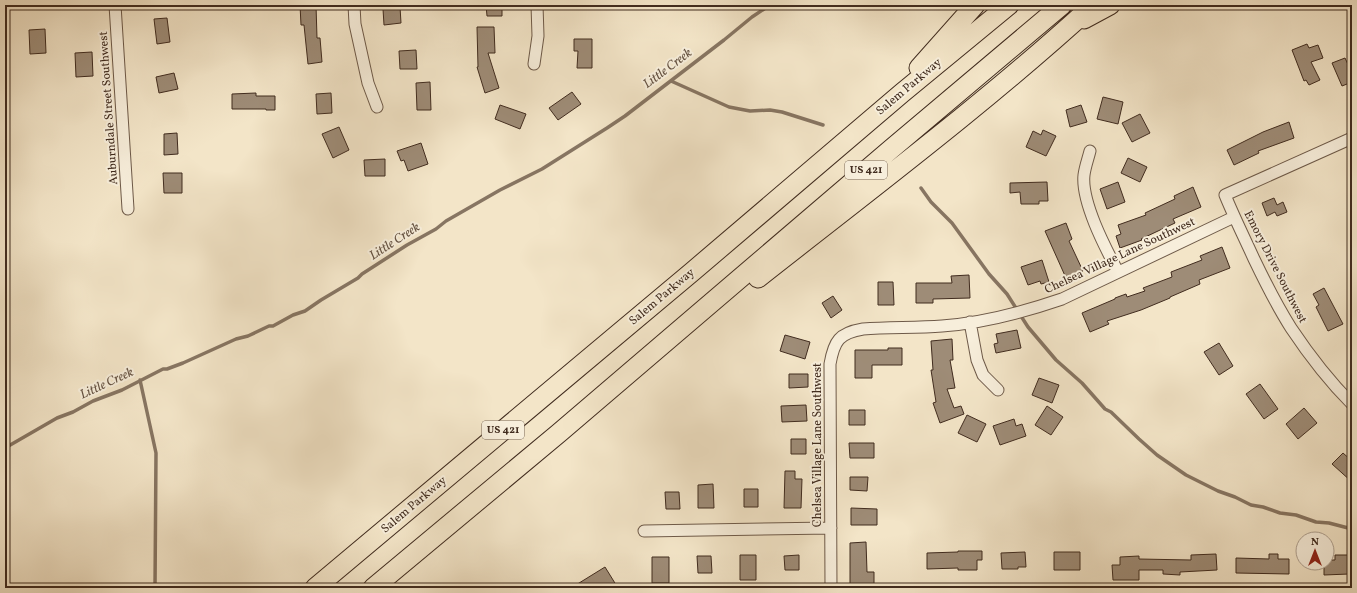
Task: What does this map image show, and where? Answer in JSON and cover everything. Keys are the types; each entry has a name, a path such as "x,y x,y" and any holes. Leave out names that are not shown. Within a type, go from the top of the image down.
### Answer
{"highway":[{"path":"902,93 926,60 975,5"},
{"name":"Salem Parkway","path":"315,588 692,272 902,93 1009,5"},
{"name":"US 421","path":"373,588 671,338 866,170 1062,5"},
{"path":"671,338 707,319 875,188 1066,30 1093,5"},
{"path":"1066,30 1110,5"}],"street":[{"name":"Auburndale Street Southwest","path":"115,5 128,209"},
{"path":"354,5 356,24 368,83 378,107"},
{"path":"534,64 538,36 537,5"},
{"name":"Emory Drive Southwest","path":"1352,138 1226,195 1234,217 1268,287 1291,328 1316,363 1338,390 1352,404"},
{"path":"1090,151 1084,176 1088,206 1118,272"},
{"name":"Chelsea Village Lane Southwest","path":"831,588 830,364 832,348 841,337 851,331 863,329 944,326 1035,309 1062,299 1234,217"},
{"path":"970,322 977,360 983,375 998,390"},
{"path":"644,530 831,528"}],"building":[{"path":"300,5 316,5 317,38 320,38 322,62 308,64 304,25 301,25"},
{"path":"486,5 502,5 502,16 487,16"},
{"path":"400,7 401,23 384,25 383,9"},
{"path":"167,18 170,42 157,44 154,19"},
{"path":"477,27 494,27 495,53 488,53 499,88 485,93 477,67"},
{"path":"45,29 46,53 30,54 29,30"},
{"path":"574,39 592,39 592,68 577,68 578,51 574,51"},
{"path":"1307,44 1309,48 1318,45 1323,58 1311,62 1320,80 1309,85 1306,80 1304,81 1292,50"},
{"path":"416,50 417,69 400,69 399,51"},
{"path":"92,52 93,76 76,77 75,53"},
{"path":"1345,58 1352,73 1352,82 1342,86 1332,63"},
{"path":"174,73 178,89 159,93 156,77"},
{"path":"430,82 431,110 417,110 416,83"},
{"path":"572,92 581,104 558,120 549,108"},
{"path":"256,93 256,96 275,96 275,110 232,109 232,94"},
{"path":"331,93 332,113 317,114 316,94"},
{"path":"1103,97 1123,102 1118,124 1097,119"},
{"path":"500,105 526,114 520,129 495,119"},
{"path":"1081,105 1087,122 1070,127 1066,110"},
{"path":"1140,114 1150,133 1132,142 1122,123"},
{"path":"1289,122 1294,138 1258,151 1259,153 1234,165 1227,150 1263,132"},
{"path":"339,127 349,150 333,158 322,134"},
{"path":"1043,130 1056,136 1046,156 1026,147 1033,131 1041,135"},
{"path":"177,133 178,154 164,155 164,134"},
{"path":"421,143 428,164 408,171 404,160 401,161 397,151"},
{"path":"1128,158 1147,167 1140,182 1121,173"},
{"path":"385,159 385,176 365,176 364,160"},
{"path":"163,173 182,173 182,193 164,193"},
{"path":"1047,182 1048,201 1039,201 1039,204 1021,204 1020,192 1010,193 1010,183"},
{"path":"1118,182 1125,202 1107,209 1100,189"},
{"path":"1193,187 1201,207 1173,219 1175,223 1141,239 1142,240 1120,248 1116,236 1121,234 1118,225 1146,215 1145,213 1175,199 1174,196"},
{"path":"1274,198 1277,205 1283,202 1287,212 1277,216 1275,212 1267,216 1262,203"},
{"path":"1066,223 1072,239 1069,241 1083,271 1066,278 1045,231"},
{"path":"1222,247 1230,268 1199,280 1200,284 1170,298 1141,310 1107,321 1109,324 1090,332 1082,313 1126,294 1127,297 1145,291 1143,288 1172,277 1171,272 1202,260 1200,256"},
{"path":"1042,260 1049,282 1041,284 1040,281 1028,285 1021,267"},
{"path":"969,275 970,298 933,299 933,303 916,303 916,283 952,283 951,276"},
{"path":"878,282 893,282 894,305 878,305"},
{"path":"1324,288 1343,324 1328,331 1316,307 1319,305 1313,294"},
{"path":"833,296 842,310 831,318 822,303"},
{"path":"1017,330 1021,348 996,353 994,344 998,343 996,334"},
{"path":"785,335 810,342 805,359 780,351"},
{"path":"952,339 953,360 950,360 955,388 947,389 954,408 961,406 964,414 940,423 933,403 936,402 931,370 933,370 931,341"},
{"path":"1219,343 1233,366 1219,375 1204,352"},
{"path":"888,348 902,348 902,365 872,365 872,378 855,378 855,350 888,350"},
{"path":"789,374 808,374 808,387 789,388"},
{"path":"1039,378 1059,385 1052,403 1032,395"},
{"path":"1260,384 1278,409 1264,419 1246,394"},
{"path":"806,405 807,421 782,422 781,406"},
{"path":"1047,406 1063,417 1051,435 1035,425"},
{"path":"1304,408 1317,423 1298,439 1286,424"},
{"path":"849,410 865,410 865,425 849,425"},
{"path":"967,415 986,424 977,442 958,433"},
{"path":"1014,419 1016,426 1022,424 1026,436 1000,445 993,426"},
{"path":"791,439 806,439 806,454 791,454"},
{"path":"849,443 874,443 874,458 850,458"},
{"path":"1343,453 1352,461 1352,482 1332,464"},
{"path":"785,471 795,471 795,479 802,479 801,508 784,508"},
{"path":"850,477 868,477 867,491 850,490"},
{"path":"713,484 714,508 698,508 698,485"},
{"path":"744,489 758,489 758,507 744,507"},
{"path":"665,492 679,492 680,509 666,509"},
{"path":"851,508 877,509 877,525 851,525"},
{"path":"866,542 867,572 874,572 874,587 850,588 850,543"},
{"path":"982,551 982,560 977,560 977,570 958,570 958,568 927,569 927,553"},
{"path":"1025,552 1026,567 1018,567 1018,569 1002,569 1001,553"},
{"path":"1054,552 1080,552 1080,570 1054,570"},
{"path":"1216,554 1217,570 1180,572 1180,575 1163,574 1163,570 1139,570 1139,580 1113,580 1112,565 1120,565 1120,557 1139,556 1139,559 1191,560 1191,555"},
{"path":"1269,554 1278,554 1278,559 1289,559 1289,574 1236,573 1236,558 1269,559"},
{"path":"740,555 756,555 756,580 740,580"},
{"path":"799,555 799,570 785,570 784,556"},
{"path":"1335,555 1348,555 1349,574 1324,575 1324,571 1335,571"},
{"path":"697,556 711,556 712,573 698,573"},
{"path":"652,557 669,557 669,583 652,583"},
{"path":"605,567 618,588 571,588"}],"waterway":[{"name":"Little Creek","path":"5,448 57,418 73,412 93,401 122,390 163,369 183,363 236,339 248,336 269,326 273,326 293,315 305,311 407,245 436,229 446,221 500,190 542,169 607,128 625,116 752,17 770,5"},
{"path":"671,81 729,107 750,111 770,110 782,112 823,125"},
{"path":"921,188 931,202 952,223 989,274 1007,294 1028,327 1056,360 1082,383 1105,409 1111,412 1157,455 1186,475 1251,505 1263,507 1280,513 1296,515 1316,522 1329,523 1352,529"},
{"path":"140,380 156,453 155,588"}]}
